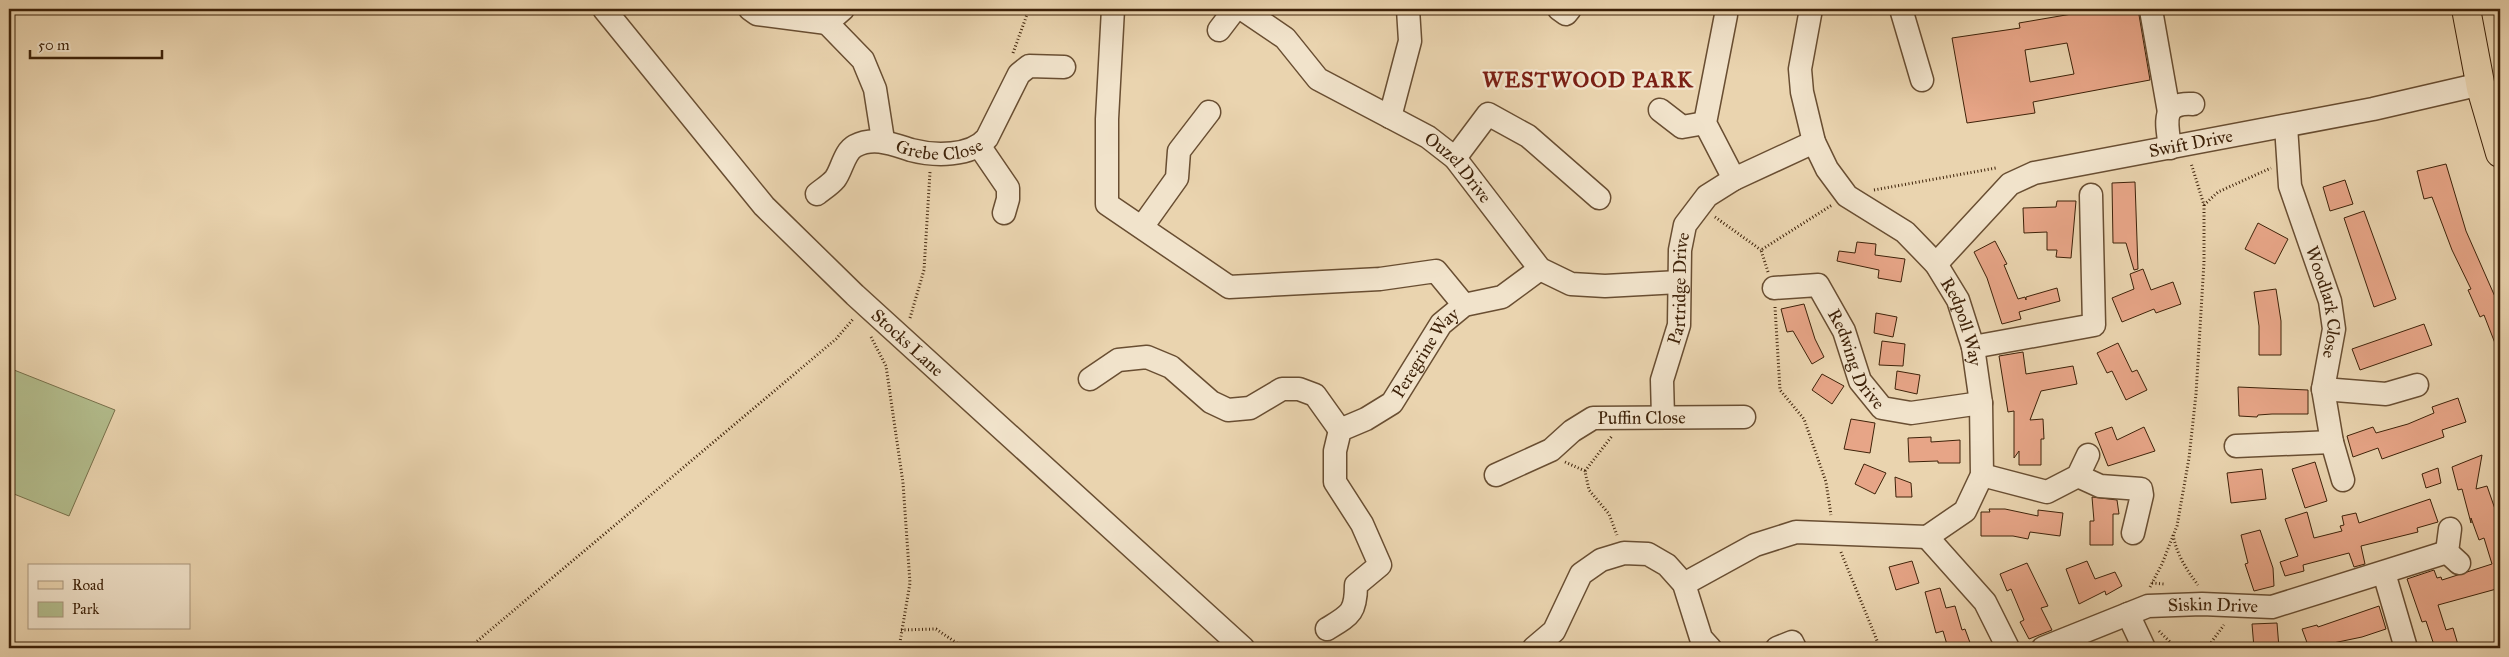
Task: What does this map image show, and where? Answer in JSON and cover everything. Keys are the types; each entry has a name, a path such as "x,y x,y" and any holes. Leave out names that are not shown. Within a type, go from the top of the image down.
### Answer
{"main road":[{"path":"2466,9 2481,84 2500,152"}],"street":[{"name":"Stocks Lane","path":"604,9 764,206 855,295 1243,648"},
{"path":"750,9 757,14 835,16 863,60 875,89 883,140"},
{"path":"1114,9 1108,120 1108,204 1229,287 1380,279 1436,271 1464,305"},
{"path":"1219,30 1234,9"},
{"name":"Ouzel Drive","path":"1242,9 1285,38 1318,79 1428,137 1455,158 1540,269 1571,284 1605,286 1679,282"},
{"path":"1390,117 1410,41 1408,9"},
{"path":"1559,9 1566,14 1570,9"},
{"name":"Redpoll Way","path":"1811,9 1800,69 1802,92 1814,142 1827,169 1847,196 1905,232 1936,264 1958,300 1973,347 1980,403 1982,475 1965,511 1927,537"},
{"path":"1900,9 1922,80"},
{"path":"2151,10 2169,112"},
{"path":"1726,16 1705,123 1734,179"},
{"name":"Grebe Close","path":"817,194 835,179 850,150 855,146 883,140 912,150 931,153 961,152 980,147 1003,110 1019,74 1029,66 1064,67"},
{"name":"Swift Drive","path":"1936,264 2010,184 2034,173 2286,126 2481,84"},
{"path":"2178,147 2167,118 2169,112 2178,103 2193,104"},
{"path":"1660,110 1682,127 1705,123"},
{"path":"1142,227 1177,178 1179,151 1209,112"},
{"path":"1455,158 1488,114 1528,136 1599,198"},
{"name":"Woodlark Close","path":"2286,126 2290,186 2330,301 2334,329 2323,389 2332,442 2343,480"},
{"name":"Partridge Drive","path":"1663,417 1662,380 1679,325 1680,250 1686,225 1707,196 1734,179 1814,142"},
{"path":"980,147 1009,193 1004,212"},
{"path":"1973,347 2103,329 2093,276 2091,195"},
{"name":"Peregrine Way","path":"1340,430 1366,419 1392,403 1441,324 1464,305 1502,297 1540,269"},
{"name":"Redwing Drive","path":"1774,288 1818,285 1844,331 1860,381 1882,408 1911,413 1980,403"},
{"path":"1090,379 1118,360 1147,357 1171,367 1211,402 1228,410 1250,408 1282,389 1299,389 1315,396 1340,430 1335,451 1335,482 1362,524 1388,571 1356,585 1354,609 1327,629"},
{"path":"2323,389 2386,394 2417,385"},
{"name":"Puffin Close","path":"1496,475 1551,450 1572,431 1593,418 1744,417"},
{"path":"2236,446 2332,442"},
{"path":"1982,475 2047,492 2078,476 2088,455"},
{"path":"2078,476 2100,486 2141,488 2142,495 2133,533"},
{"name":"Siskin Drive","path":"2043,648 2136,611 2202,604 2272,607 2384,573 2453,557 2450,529"},
{"path":"1684,584 1755,545 1796,532 1927,537 1984,602 2008,648"},
{"path":"1534,648 1554,631 1581,574 1602,560 1624,553 1648,554 1667,564 1684,584 1701,638 1710,648"},
{"path":"2384,573 2406,648"},
{"path":"2136,611 2144,648"},
{"path":"1777,648 1792,642 1795,648"}],"path":[{"path":"2176,648 2146,618 2136,611 2162,564 2177,526 2189,458 2196,394 2204,262 2204,205 2178,147"},
{"path":"904,340 906,327 914,310 924,270 931,153"},
{"path":"2204,205 2218,192 2268,169 2289,163"},
{"path":"1761,250 1847,196"},
{"path":"1700,206 1761,250 1774,288 1780,390 1804,419 1826,482 1833,532 1880,648"},
{"path":"469,648 836,339 852,323 857,311 855,295"},
{"path":"869,334 886,366 903,483 910,583 901,630 900,648"},
{"path":"1585,471 1612,439 1612,418"},
{"path":"1551,450 1568,466 1585,471"},
{"path":"1585,471 1589,490 1609,514 1624,553"},
{"path":"901,630 936,629 964,648"}],"green space":[{"path":"9,368 115,410 69,516 9,492"}],"building":[{"path":"2101,9 2138,9 2150,80 2033,102 2035,113 1967,123 1952,38 2020,28 2019,23","holes":["2067,43 2074,74 2030,82 2025,50"]},
{"path":"2446,164 2466,231 2500,308 2500,356 2484,315 2480,317 2468,290 2471,289 2452,250 2432,197 2424,199 2417,171"},
{"path":"2345,180 2353,204 2330,211 2323,187"},
{"path":"2135,182 2138,269 2134,270 2126,243 2113,243 2112,183"},
{"path":"2057,201 2076,201 2071,258 2056,257 2057,250 2047,250 2047,232 2024,233 2023,208 2056,207"},
{"path":"2364,211 2396,299 2374,307 2344,218"},
{"path":"2258,223 2288,239 2275,264 2245,249"},
{"path":"1995,241 2007,264 2004,265 2018,299 2025,297 2026,300 2026,297 2057,288 2060,301 2019,312 2021,319 2002,324 1987,278 1974,252"},
{"path":"1857,242 1876,244 1875,255 1905,259 1901,282 1878,278 1879,270 1837,261 1839,251 1855,253"},
{"path":"2143,269 2151,290 2173,282 2181,304 2156,313 2154,309 2122,322 2112,298 2134,289 2130,274"},
{"path":"2276,289 2281,321 2281,355 2259,355 2259,326 2254,292"},
{"path":"1804,304 1815,339 1824,357 1812,364 1793,331 1787,332 1781,309"},
{"path":"1876,313 1897,317 1893,337 1874,333"},
{"path":"2424,324 2432,345 2360,370 2352,349"},
{"path":"1882,341 1905,344 1903,366 1879,365"},
{"path":"2118,343 2132,372 2137,370 2147,390 2126,400 2112,371 2107,373 2097,353"},
{"path":"2023,352 2026,374 2073,366 2077,384 2041,391 2030,420 2043,419 2044,439 2041,439 2041,465 2019,465 2019,451 2014,458 2014,411 2008,412 1999,356"},
{"path":"1897,371 1920,375 1917,394 1895,389"},
{"path":"1822,374 1844,386 1832,404 1812,390"},
{"path":"2238,387 2308,390 2308,414 2272,414 2258,415 2257,417 2239,416"},
{"path":"2458,398 2466,422 2442,430 2444,437 2382,459 2378,448 2353,457 2347,436 2373,427 2376,433 2408,424 2434,413 2432,407"},
{"path":"1851,419 1875,423 1870,453 1844,449"},
{"path":"2112,427 2117,440 2144,427 2155,451 2108,466 2095,433"},
{"path":"1931,437 1931,442 1960,440 1960,463 1938,463 1938,461 1909,462 1908,438"},
{"path":"2482,455 2476,489 2487,486 2495,509 2497,508 2500,517 2500,588 2438,605 2446,630 2453,628 2459,648 2435,648 2426,621 2422,622 2407,579 2434,570 2437,578 2441,577 2442,580 2492,564 2484,538 2479,540 2471,518 2471,523 2462,489 2458,490 2452,467"},
{"path":"2315,462 2327,501 2305,508 2292,469"},
{"path":"1864,464 1886,473 1875,494 1855,484"},
{"path":"2438,468 2441,483 2426,488 2422,474"},
{"path":"2262,469 2266,499 2231,503 2227,473"},
{"path":"1895,477 1911,483 1912,497 1896,497"},
{"path":"2092,497 2117,500 2119,514 2113,514 2113,545 2090,545 2090,521 2094,521"},
{"path":"2430,499 2438,522 2417,528 2418,532 2361,546 2365,564 2354,567 2349,553 2303,565 2304,571 2285,576 2280,562 2298,556 2285,519 2307,512 2314,538 2342,531 2340,526 2344,525 2342,516 2356,513 2359,523"},
{"path":"1989,509 2005,509 2038,516 2038,510 2063,513 2060,536 2030,532 2028,539 2013,536 1981,536 1981,512 1990,512"},
{"path":"2260,530 2273,568 2274,586 2254,591 2245,564 2248,563 2241,535"},
{"path":"1912,561 1919,583 1896,590 1889,567"},
{"path":"2087,561 2095,579 2115,572 2122,586 2106,595 2105,591 2079,604 2066,569"},
{"path":"2027,563 2048,606 2041,608 2052,630 2029,639 2020,622 2024,620 2011,589 2007,591 2000,574"},
{"path":"1940,588 1946,608 1955,606 1962,630 1965,629 1972,648 1948,648 1943,631 1936,633 1925,592"},
{"path":"2379,606 2386,629 2362,637 2309,648 2302,629 2317,625 2318,627"},
{"path":"2277,623 2279,648 2254,648 2252,624"}],"district":[{"name":"WESTWOOD PARK","path":"1588,79"}]}
